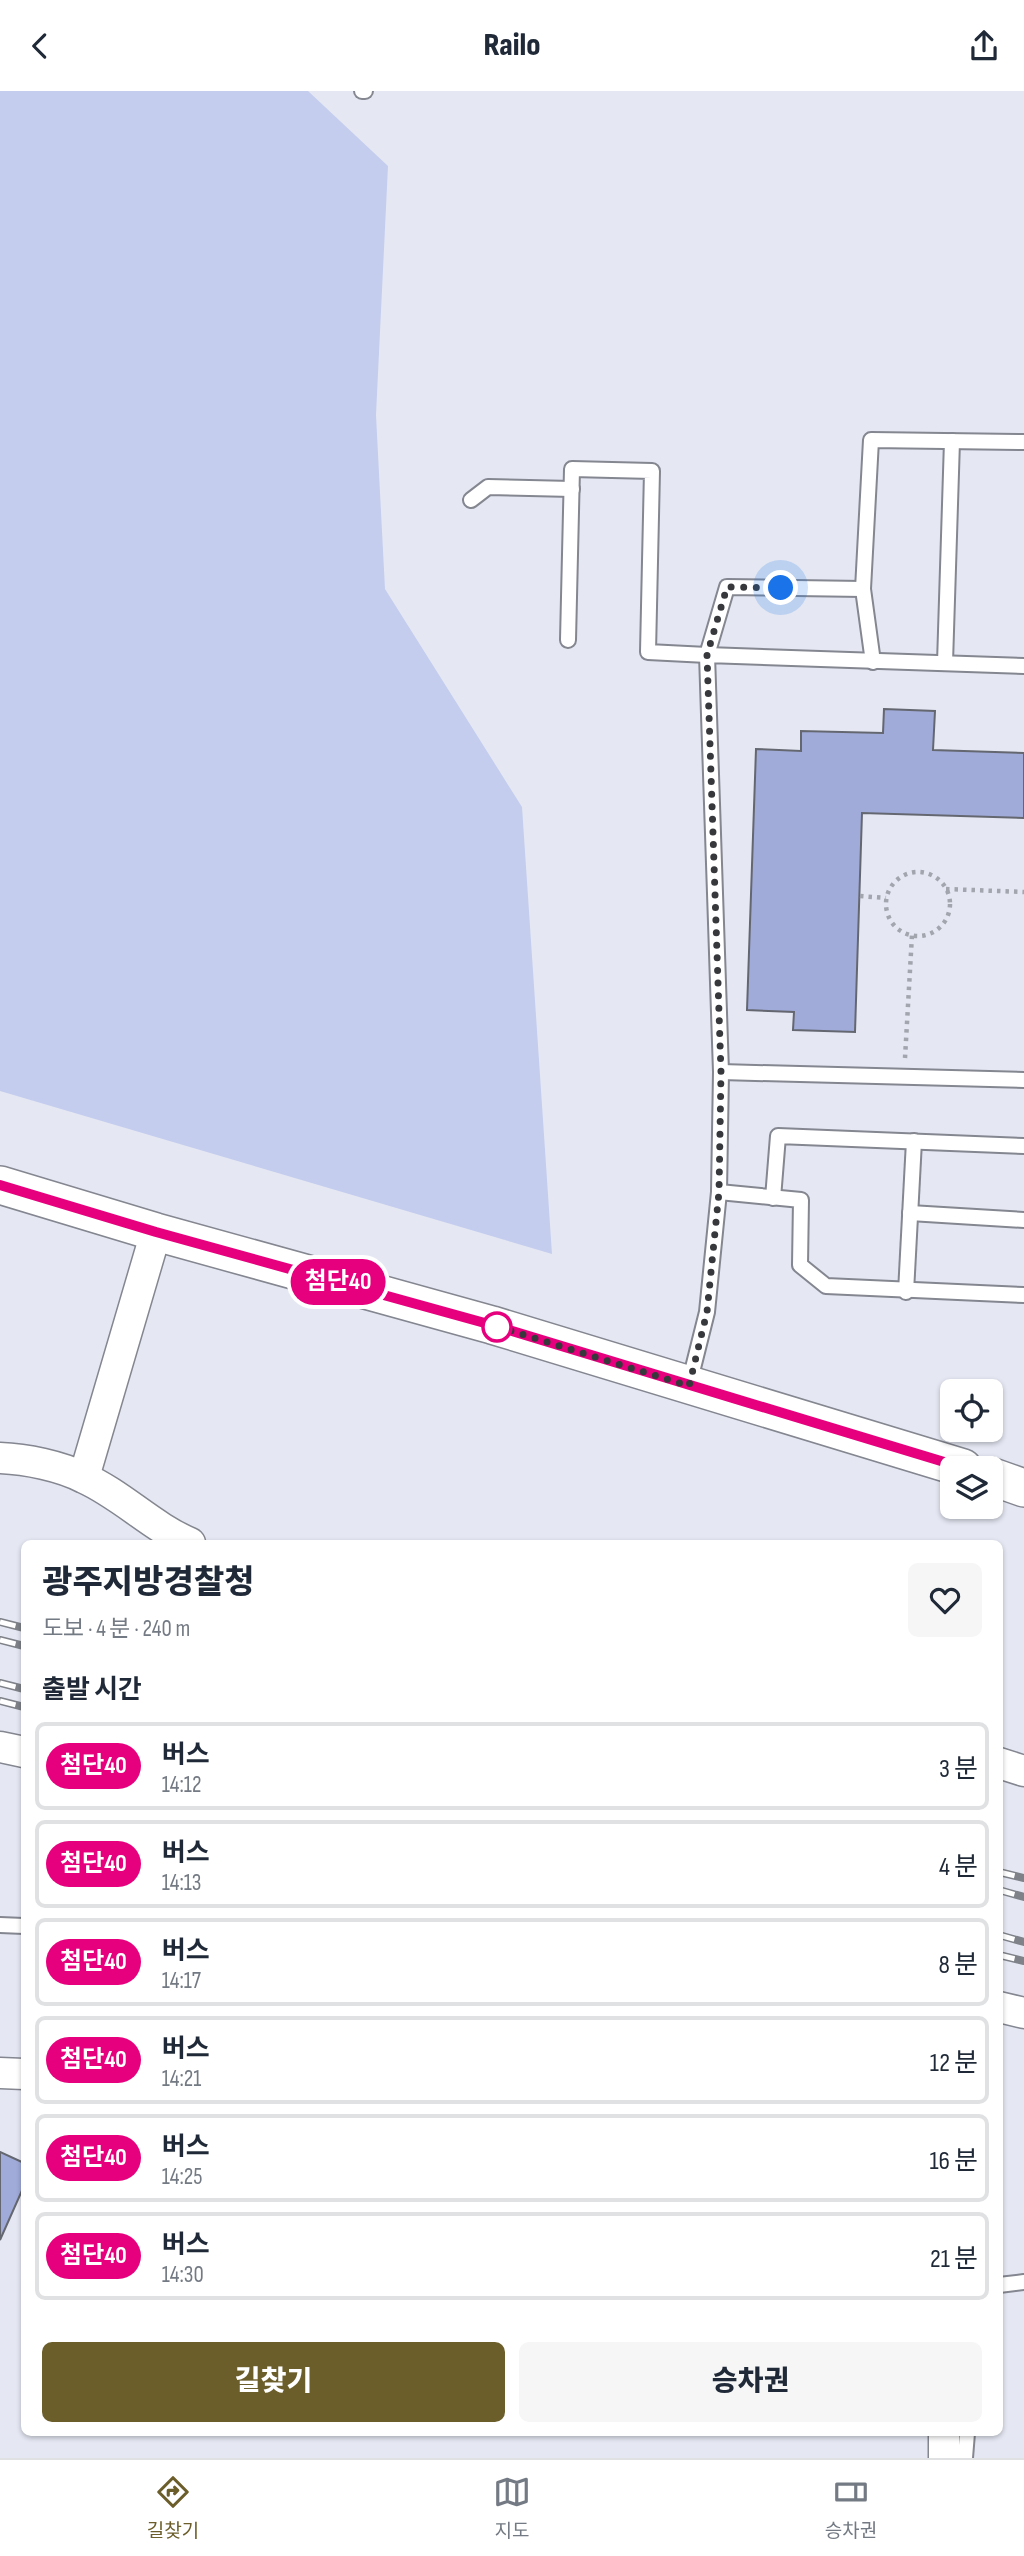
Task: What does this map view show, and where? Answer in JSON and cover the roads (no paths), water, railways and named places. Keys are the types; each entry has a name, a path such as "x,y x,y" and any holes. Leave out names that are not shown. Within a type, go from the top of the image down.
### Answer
{"street":[{"path":"0,1185 156,1232 492,1325 940,1461"},
{"path":"84,1477 156,1232"},
{"path":"0,1458 16,1459 84,1477 172,1535 184,1540"},
{"path":"1003,1481 1024,1488"},
{"path":"0,1747 21,1751"},
{"path":"1003,1764 1024,1771"},
{"path":"1003,2008 1024,2013"},
{"path":"0,2073 21,2074"},
{"path":"944,2436 944,2458"}],"lane":[{"path":"873,662 863,589 871,440 1024,442"},
{"path":"945,663 952,441"},
{"path":"568,640 572,469 652,471 648,652 1024,666"},
{"path":"471,500 488,487 572,489"},
{"path":"689,1386 707,1312 719,1192 721,1072 707,655 727,587 863,589"},
{"path":"721,1072 1024,1080"},
{"path":"774,1198 778,1136 1024,1146"},
{"path":"906,1292 914,1141"},
{"path":"719,1192 801,1200 800,1265 826,1286 906,1292 1024,1295"},
{"path":"910,1213 1024,1220"},
{"path":"0,1925 21,1926"},
{"path":"1003,2285 1024,2282"},
{"path":"965,2458 967,2436"}],"railway":[{"path":"0,1622 21,1627"},
{"path":"0,1640 21,1645"},
{"path":"0,1683 21,1688"},
{"path":"0,1701 21,1706"},
{"path":"1003,1873 1024,1878"},
{"path":"1003,1891 1024,1897"},
{"path":"1003,1936 1024,1942"},
{"path":"1003,1956 1024,1961"}]}
